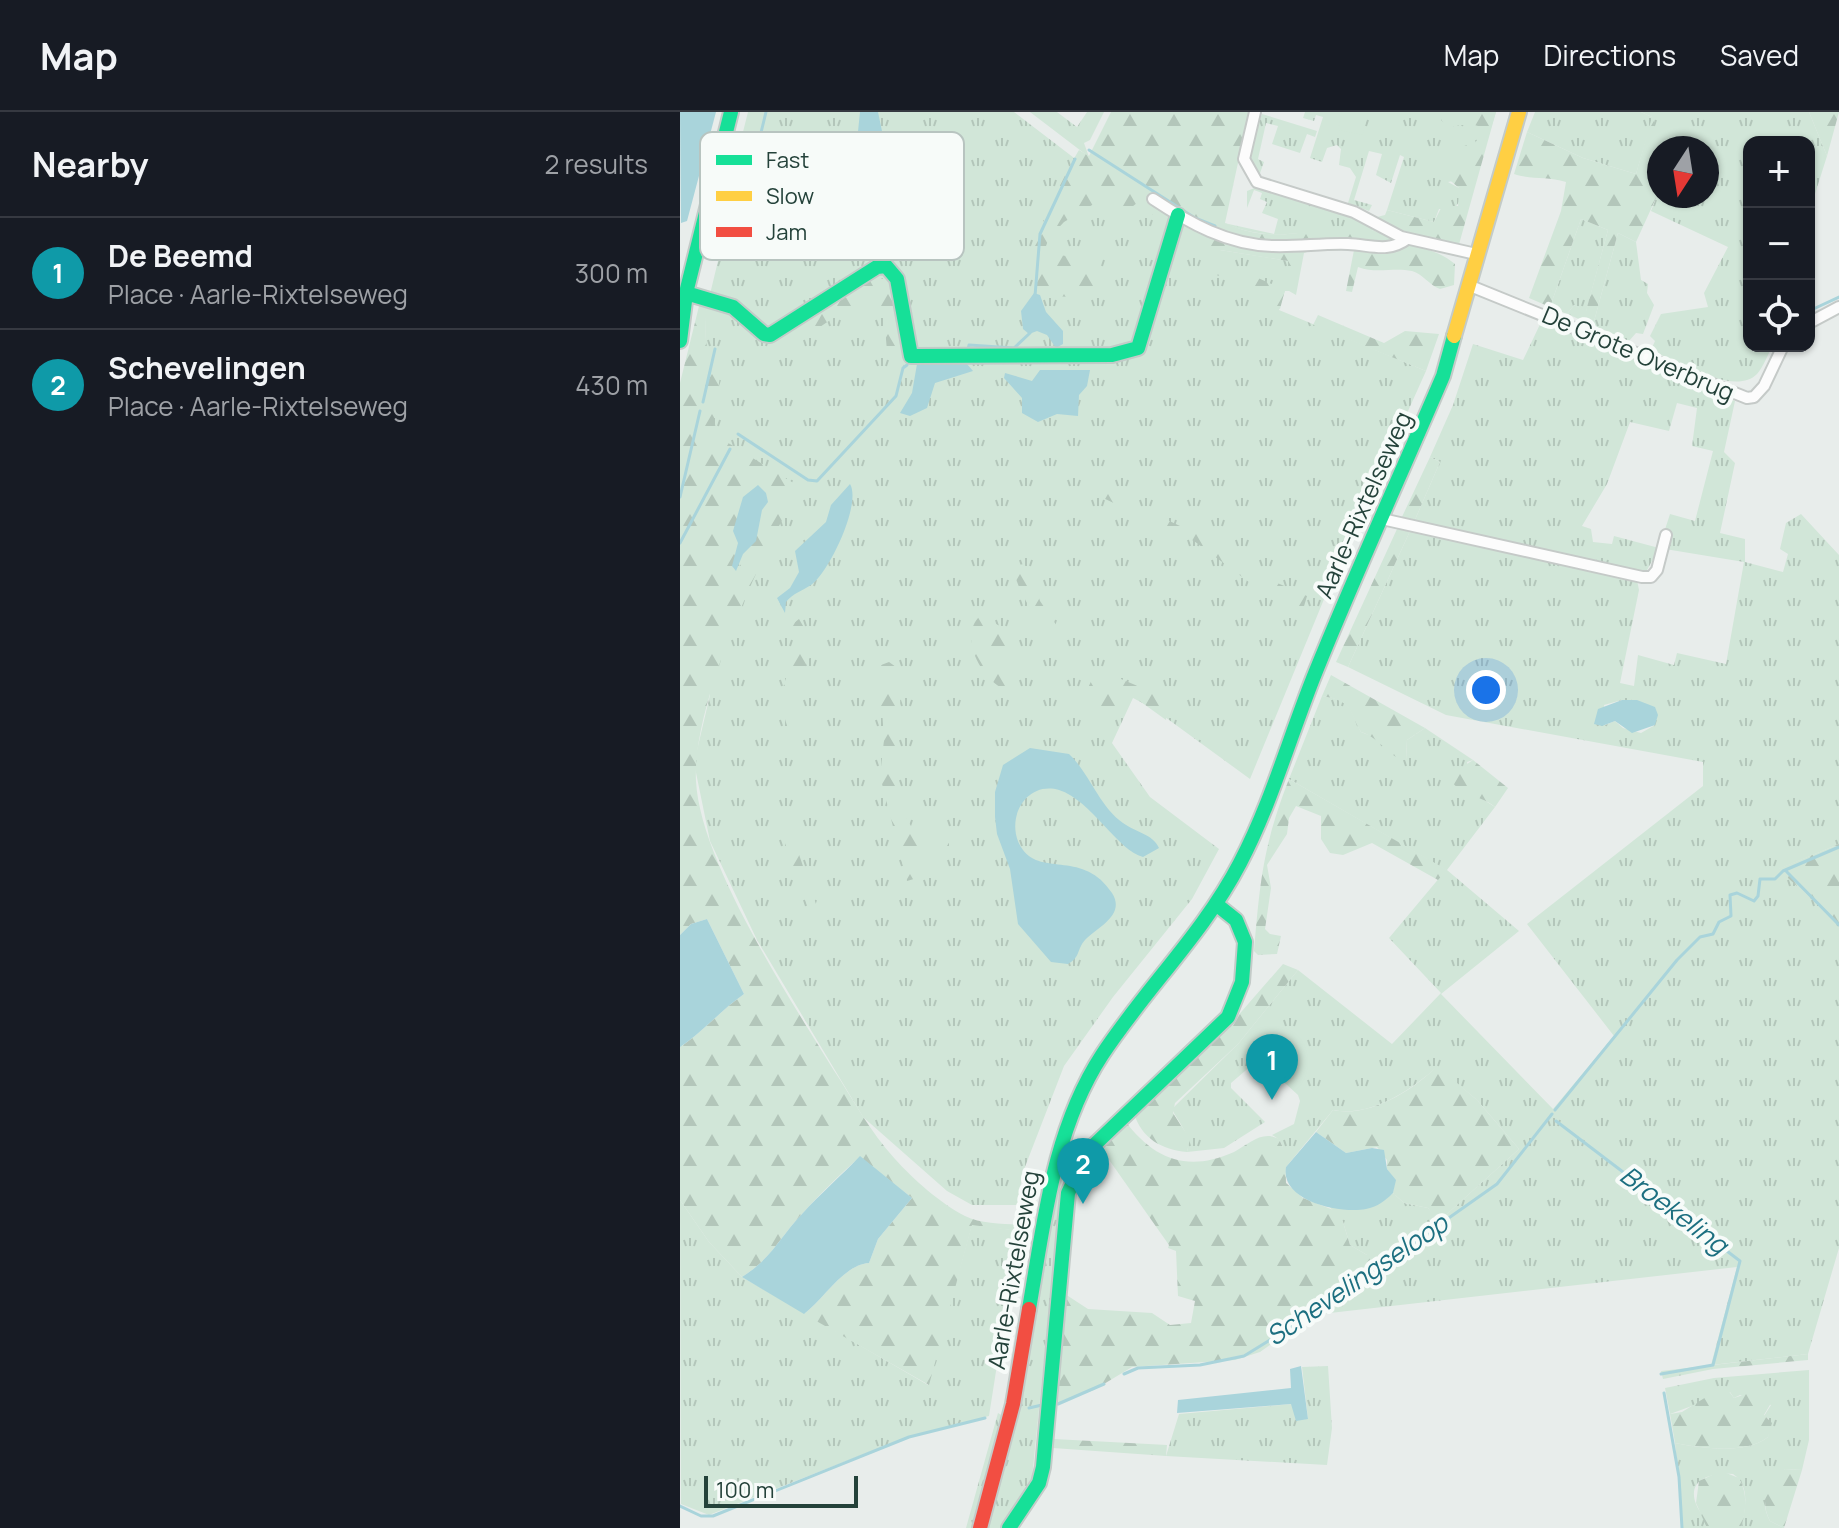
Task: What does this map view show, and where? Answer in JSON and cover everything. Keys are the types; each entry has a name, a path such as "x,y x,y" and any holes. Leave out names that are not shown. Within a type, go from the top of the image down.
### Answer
{"street":[{"path":"726,132 731,112"},
{"path":"1255,112 1244,159 1248,173 1257,182 1354,212 1388,233 1476,254"},
{"name":"Aarle-Rixtelseweg","path":"980,1528 1013,1404 1051,1180 1074,1108 1102,1055 1216,904 1261,819 1315,673 1443,376 1519,112"},
{"path":"1153,199 1205,231 1274,247 1352,244 1389,248 1407,239"},
{"path":"683,298 733,307 764,334 770,335 877,267 886,266 897,279 911,356 1112,355 1138,348 1178,215"},
{"path":"680,341 686,312 683,298 700,232"},
{"name":"De Grote Overbrug","path":"1468,285 1747,398 1754,397 1764,386 1780,352"},
{"path":"1815,320 1839,307"},
{"path":"1382,519 1642,577 1651,577 1657,570 1666,535"},
{"name":"Aarle-Rixtelseweg","path":"1009,1528 1039,1483 1051,1403 1068,1193 1077,1168 1088,1151 1228,1017 1237,1001 1243,975 1244,936 1238,921 1216,904"}],"green space":[{"path":"748,112 1014,112 1078,161 1220,250 1289,261 1289,291 1285,291 1279,310 1426,371 1329,587 1250,779 1154,709 1133,698 1112,743 1150,797 1219,849 1192,899 1113,997 1064,1066 1023,1172 1017,1205 972,1205 947,1191 863,1117 757,940 710,841 694,763 710,695 705,315 718,260 964,260 964,132 743,132"},
{"path":"1030,112 1057,112 1077,127 1087,112 1104,112 1090,140 1084,143 1089,157"},
{"path":"1111,112 1249,112 1225,223 1264,234 1351,228 1375,231 1448,259 1455,264 1454,285 1440,289 1412,271 1358,267 1352,292 1346,291 1354,250 1310,251 1304,253 1296,295 1289,291 1288,261 1220,250 1218,260 1285,290 1280,309 1269,303 1268,293 1262,288 1216,275 1203,249 1169,238 1161,228 1160,220 1137,203 1119,217 1097,202 1064,222 1046,246 1064,256 1099,258 1102,292 1069,297 1034,293 1033,255 1045,218 1079,150 1089,156"},
{"path":"1305,112 1496,112 1476,176 1448,182 1459,188 1459,202 1454,209 1439,209 1434,222 1387,210 1404,157 1400,155 1391,183 1376,175 1382,154 1369,151 1354,200 1372,205 1369,211 1348,203 1356,177 1350,168 1339,165 1341,149 1337,145 1327,148 1322,162 1310,158 1323,117 1316,115 1314,121 1303,118"},
{"path":"1342,112 1368,112 1363,135 1338,130"},
{"path":"1441,112 1496,112 1458,248 1411,237 1377,217 1385,215 1387,210 1434,222 1442,206 1458,206 1459,188 1438,170 1445,168 1457,148 1475,143 1485,128 1471,124 1448,127 1441,120"},
{"path":"1535,112 1641,112 1652,117 1654,112 1809,112 1827,156 1815,194 1815,136 1743,136 1743,352 1769,352 1757,374 1735,382 1720,379 1651,350 1655,341 1650,336 1661,314 1708,307 1704,293 1728,247 1651,211 1652,208 1719,208 1719,136 1653,136 1652,120 1636,174 1583,158 1527,132"},
{"path":"1641,112 1654,112 1655,136 1647,136 1647,208 1651,208 1636,242 1618,233 1593,325 1567,314 1574,305 1586,311 1608,230 1581,219 1550,307 1529,298 1561,211 1566,182 1514,174 1527,132 1583,158 1636,174 1652,117"},
{"path":"1809,112 1839,112 1827,156"},
{"path":"1262,114 1317,131 1315,137 1307,134 1300,153 1272,144 1278,126 1266,123 1258,159 1264,162 1259,176 1251,154"},
{"path":"1257,187 1349,215 1375,231 1355,229 1274,234 1278,219 1262,213 1267,202 1260,199 1262,193 1254,190 1247,208 1247,191"},
{"path":"1581,219 1608,230 1586,312 1574,305 1567,314 1550,307"},
{"path":"1224,223 1274,234 1263,234"},
{"path":"1618,233 1636,242 1641,280 1648,284 1647,293 1654,305 1643,334 1636,333 1629,341 1593,325"},
{"path":"876,277 891,281 904,368 887,351 884,316 873,311 853,309 844,312 807,336 801,327"},
{"path":"700,302 708,304 706,342 711,361 720,376 714,418 717,436 800,487 749,590 705,712 696,781 701,814 713,850 772,968 886,1149 918,1182 956,1211 977,1220 1018,1225 1018,1231 972,1225 929,1385 804,1314 842,1276 869,1263 878,1239 912,1198 860,1157 816,1199 761,1262 742,1277 709,1242 680,1200 680,1047 744,994 707,919 691,924 680,935 680,383","holes":["749,489 764,505 759,531 743,554 739,568 737,528"]},
{"path":"1318,315 1384,343 1405,331 1439,334 1426,371 1313,325"},
{"path":"1543,318 1735,401 1724,452 1735,463 1720,533 1745,539 1745,562 1783,572 1788,554 1780,549 1786,523 1801,514 1839,555 1839,844 1779,869 1839,924 1839,1248 1808,1354 1711,1365 1737,1267 1321,1314 1320,1310 1341,1295 1367,1255 1350,1245 1343,1222 1328,1205 1362,1206 1379,1202 1393,1193 1404,1203 1428,1208 1439,1221 1519,1149 1477,1100 1437,1067 1415,1085 1375,1106 1361,1110 1333,1110 1286,1167 1285,1173 1283,1147 1272,1135 1294,1124 1300,1101 1298,1095 1259,1059 1231,1083 1231,1088 1265,1122 1224,1148 1187,1152 1186,1135 1172,1109 1238,1044 1298,970 1392,1044 1441,993 1389,938 1446,870 1289,779 1322,696 1344,703 1361,732 1379,739 1406,760 1407,740 1425,728 1473,760 1467,762 1473,793 1495,807 1447,870 1519,931 1441,994 1553,1109 1614,1036 1527,924 1703,786 1703,762 1446,715 1348,667 1410,531 1637,580 1639,590 1620,683 1634,686 1638,655 1674,665 1677,653 1726,664 1744,562 1659,548 1646,572 1414,522 1440,462 1430,457 1453,405 1473,344 1523,360","holes":["1677,403 1697,408 1692,446 1713,451 1695,521 1670,514 1659,548 1614,536 1612,544 1593,542 1591,529 1582,526 1607,484 1630,422 1669,431","1622,700 1655,725 1641,733 1623,728 1615,721 1605,725 1604,705"]},
{"path":"1430,457 1440,462 1414,522 1401,519"},
{"path":"1104,490 1199,535 1232,563 1307,596 1300,620 1194,541 1101,497"},
{"path":"1397,529 1410,531 1348,667 1336,662"},
{"path":"1024,564 1031,574 1040,601 1063,635 1065,641 1061,644 1045,628 1024,598 1013,566"},
{"path":"980,616 1000,626 1008,650 1012,675 1003,689 987,675 975,656 971,635"},
{"path":"799,619 810,638 812,653 792,694 794,732 789,731 784,717 782,695 797,643 790,626"},
{"path":"889,662 896,667 900,688 896,769 904,810 914,831 949,843 949,848 931,853 917,878 907,881 880,776 884,740 882,709 873,680 876,667"},
{"path":"1102,671 1159,695 1167,704 1166,720 1130,694 1101,740 1087,690 1095,673"},
{"path":"1331,675 1425,728 1407,740 1406,760 1395,756 1361,732 1345,704 1322,696"},
{"path":"1473,760 1508,788 1495,807 1453,783 1455,772"},
{"path":"1289,779 1447,870 1438,880 1372,843 1343,855 1330,853 1321,839 1321,816 1296,806 1289,818 1287,834 1267,865 1271,888 1265,929 1270,934 1281,936 1277,954 1258,955 1254,951 1264,864 1273,824"},
{"path":"792,834 818,910 812,918 782,835"},
{"path":"1839,844 1839,924 1778,869"},
{"path":"1283,964 1298,970 1238,1044 1175,1103 1173,1113 1190,1139 1187,1152 1169,1149 1147,1136 1134,1113 1222,1034"},
{"path":"1437,1066 1477,1100 1519,1149 1438,1222 1428,1208 1404,1203 1393,1193 1395,1180 1387,1169 1387,1160 1377,1147 1346,1153 1316,1132 1333,1110 1361,1110 1375,1106 1416,1085"},
{"path":"1125,1121 1160,1153 1187,1161 1217,1158 1261,1137 1279,1139 1285,1152 1286,1183 1303,1198 1336,1211 1350,1245 1367,1255 1376,1269 1260,1352 1235,1360 1132,1367 1094,1390 1058,1403 1065,1294 1088,1309 1152,1313 1170,1325 1191,1323 1195,1301 1178,1296 1176,1251 1168,1248 1169,1245 1100,1147"},
{"path":"1060,1162 1068,1165 1062,1182 1032,1478 1002,1528 986,1528 1012,1433"},
{"path":"680,1200 709,1242 742,1277 928,1385 972,1224 1018,1231 989,1416 897,1441 709,1515 681,1504"},
{"path":"1808,1354 1808,1360 1713,1369 1663,1379 1661,1371"},
{"path":"1328,1366 1332,1428 1327,1465 1166,1456 1179,1414 1292,1404 1308,1419 1302,1367"},
{"path":"1809,1370 1809,1440 1802,1470 1785,1469 1770,1486 1765,1499 1770,1521 1784,1528 1741,1528 1744,1492 1739,1479 1733,1474 1726,1474 1704,1478 1695,1488 1696,1504 1707,1528 1683,1528 1675,1443 1723,1449 1759,1443 1768,1437 1769,1419 1764,1416 1771,1405 1740,1395 1734,1398 1730,1392 1670,1414 1665,1388 1714,1378"},
{"path":"1719,1389 1728,1390 1734,1398 1749,1393 1772,1394 1774,1398 1764,1415 1772,1423 1768,1437 1759,1443 1736,1448 1675,1443 1670,1414 1682,1412"},
{"path":"998,1413 1003,1416 973,1528 966,1528"},
{"path":"1054,1439 1167,1445 1166,1456 1053,1448"},
{"path":"1785,1469 1802,1470 1784,1528 1770,1521 1765,1499 1773,1478"},
{"path":"1721,1471 1739,1478 1742,1484 1745,1503 1741,1528 1707,1528 1696,1503 1699,1481"}],"water":[{"path":"680,112 716,112 711,132 700,132 700,172 687,221 681,223"},
{"path":"860,112 878,112 882,132 858,132"},
{"path":"1034,293 1040,295 1046,312 1063,331 1063,344 1056,348 1047,335 1037,331 1029,334 1023,329 1021,311"},
{"path":"917,364 967,364 973,371 935,383 927,408 910,416 900,413 912,393"},
{"path":"1040,370 1090,370 1087,386 1079,395 1078,416 1057,414 1038,422 1022,413 1022,398 1004,378 1005,373 1032,381"},
{"path":"850,484 851,507 834,553 818,578 786,602 785,613 777,598 790,588 799,572 795,551 826,522 831,505"},
{"path":"758,485 766,493 768,502 762,510 756,541 743,554 736,571 732,566 738,543 733,531 743,497"},
{"path":"1622,700 1637,700 1655,707 1658,715 1655,725 1632,733 1615,721 1602,726 1594,724 1598,709"},
{"path":"1030,748 1069,754 1115,816 1153,839 1159,848 1143,857 1134,853 1082,804 1059,790 1036,791 1027,797 1020,806 1015,828 1023,850 1041,862 1077,867 1089,872 1101,880 1115,901 1116,908 1109,920 1082,943 1075,959 1068,964 1051,962 1018,924 1010,869 997,834 995,792 1003,765"},
{"path":"707,919 744,994 680,1047 680,935 691,924"},
{"path":"1316,1132 1346,1153 1372,1148 1384,1150 1387,1169 1396,1180 1393,1193 1374,1207 1355,1210 1328,1207 1302,1197 1292,1189 1286,1167"},
{"path":"860,1156 912,1198 878,1239 869,1263 842,1276 804,1314 742,1277 769,1255 802,1214"},
{"path":"1301,1366 1308,1419 1296,1421 1291,1404 1177,1413 1178,1400 1291,1388 1290,1369"}],"waterway":[{"path":"761,132 766,112"},
{"path":"1089,150 1195,218 1215,226"},
{"path":"1035,296 1040,234 1075,159"},
{"path":"1815,308 1839,297"},
{"path":"968,350 969,345 1014,348 1030,333"},
{"path":"703,402 715,349"},
{"path":"738,434 808,480 817,481 896,396 903,368 907,365"},
{"path":"680,497 700,411"},
{"path":"680,543 730,449"},
{"name":"Schevelingseloop","path":"1555,1110 1677,960 1700,937 1713,934 1719,922 1731,916 1730,895 1737,893 1754,901 1758,896 1760,879 1775,879 1783,871 1839,847"},
{"path":"1786,871 1839,925"},
{"name":"Schevelingseloop","path":"1124,1374 1138,1368 1200,1365 1244,1356 1311,1315 1497,1184 1552,1114"},
{"name":"Broekeling","path":"1556,1121 1740,1261 1713,1365 1661,1374"},
{"name":"Schevelingseloop","path":"1058,1404 1104,1384"},
{"name":"Broekeling","path":"1664,1393 1679,1477 1682,1528"},
{"name":"Schevelingseloop","path":"1029,1408 1042,1405"},
{"name":"Schevelingseloop","path":"680,1506 701,1516 713,1516 909,1437 985,1418"}],"traffic: fast":[{"path":"726,132 731,112"},
{"path":"686,293 733,307 764,334 770,335 877,267 886,266 897,279 911,356 1112,355 1138,348 1178,215"},
{"path":"680,303 686,293 700,237"},
{"path":"680,341 686,293"},
{"path":"1029,1309 1053,1178 1061,1146 1085,1084 1137,1007 1209,914 1240,863 1271,792 1331,634 1443,376 1454,336"},
{"path":"1009,1528 1039,1483 1043,1467 1068,1193 1088,1151 1228,1017 1242,982 1245,942 1236,920 1216,904"}],"traffic: slow":[{"path":"1454,336 1519,112"}],"traffic: jam":[{"path":"980,1528 1013,1404 1029,1309"}],"place":[{"name":"De Beemd","path":"1272,1100"},
{"name":"Schevelingen","path":"1083,1204"}]}
